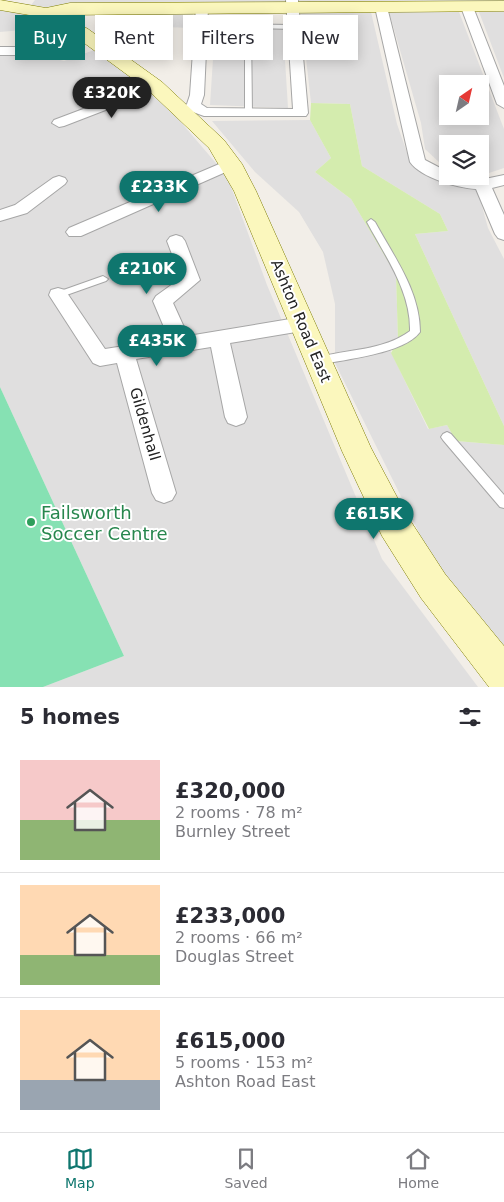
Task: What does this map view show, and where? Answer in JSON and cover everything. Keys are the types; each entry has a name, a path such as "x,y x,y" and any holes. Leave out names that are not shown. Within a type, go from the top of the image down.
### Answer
{"street":[{"path":"1,2 46,13 70,8 202,8 292,4 371,3 467,7 504,6"},
{"path":"371,3 418,162 439,176"},
{"path":"467,7 504,104"},
{"path":"201,15 202,8"},
{"name":"Ashton Road East","path":"46,13 102,46 188,109 231,164 357,451 394,525 433,586 504,676"},
{"path":"0,51 15,51"},
{"path":"199,60 197,95 188,109 204,112 301,113 296,60"},
{"path":"59,124 155,86"},
{"path":"75,232 231,164"},
{"path":"489,183 504,180"},
{"path":"0,216 21,209 59,181"},
{"path":"482,185 504,234"},
{"path":"176,241 191,280 163,301 182,345"},
{"path":"58,295 100,358 302,324"},
{"path":"219,338 236,417"},
{"name":"Gildenhall","path":"125,355 164,493"}],"lane":[{"path":"248,60 249,112"},
{"path":"318,361 389,346 410,337 415,332 414,311 404,285 371,222"},
{"path":"58,295 103,278"},
{"path":"447,437 504,503"}],"shaded area":[{"path":"35,0 504,0 504,2 192,5 193,15 183,15 183,28 173,27 173,15 136,15 137,13 74,5 46,7 31,5"},
{"path":"0,10 27,15 15,15 15,31 0,32"},
{"path":"371,12 397,124 411,164 429,177 439,179 439,185 464,185 477,188 488,228 504,259 504,426 415,234 448,231 440,214 362,166 350,104 311,103 306,60 358,60 358,15 301,15 301,13"},
{"path":"389,12 459,12 483,75 439,75 439,125 489,125 489,90 504,129 504,168 489,173 489,135 439,135 439,162 425,149 421,123"},
{"path":"479,12 504,12 504,78"},
{"path":"273,28 283,28 283,60 285,60 288,108 210,105 213,60 273,60"},
{"path":"94,50 95,60 108,60 173,113 227,176 267,285 382,559 478,687 43,687 124,656 0,387 0,56 15,55 15,60 64,61 85,60 85,53"},
{"path":"310,120 331,158 315,172 351,199 396,275 398,340 335,358 335,304 323,252 299,212 255,172 212,121"},
{"path":"390,350 428,429 447,425 456,441 504,445 504,647 434,563 334,361"}],"green space":[{"path":"311,103 350,104 362,166 440,214 448,231 415,234 504,426 504,445 456,441 447,425 429,429 391,353 398,340 396,275 351,199 315,172 331,158 310,120"},
{"name":"Failsworth Soccer Centre","path":"0,387 124,656 43,687 0,687"}],"place":[{"name":"Failsworth Soccer Centre","path":"31,522"}]}
